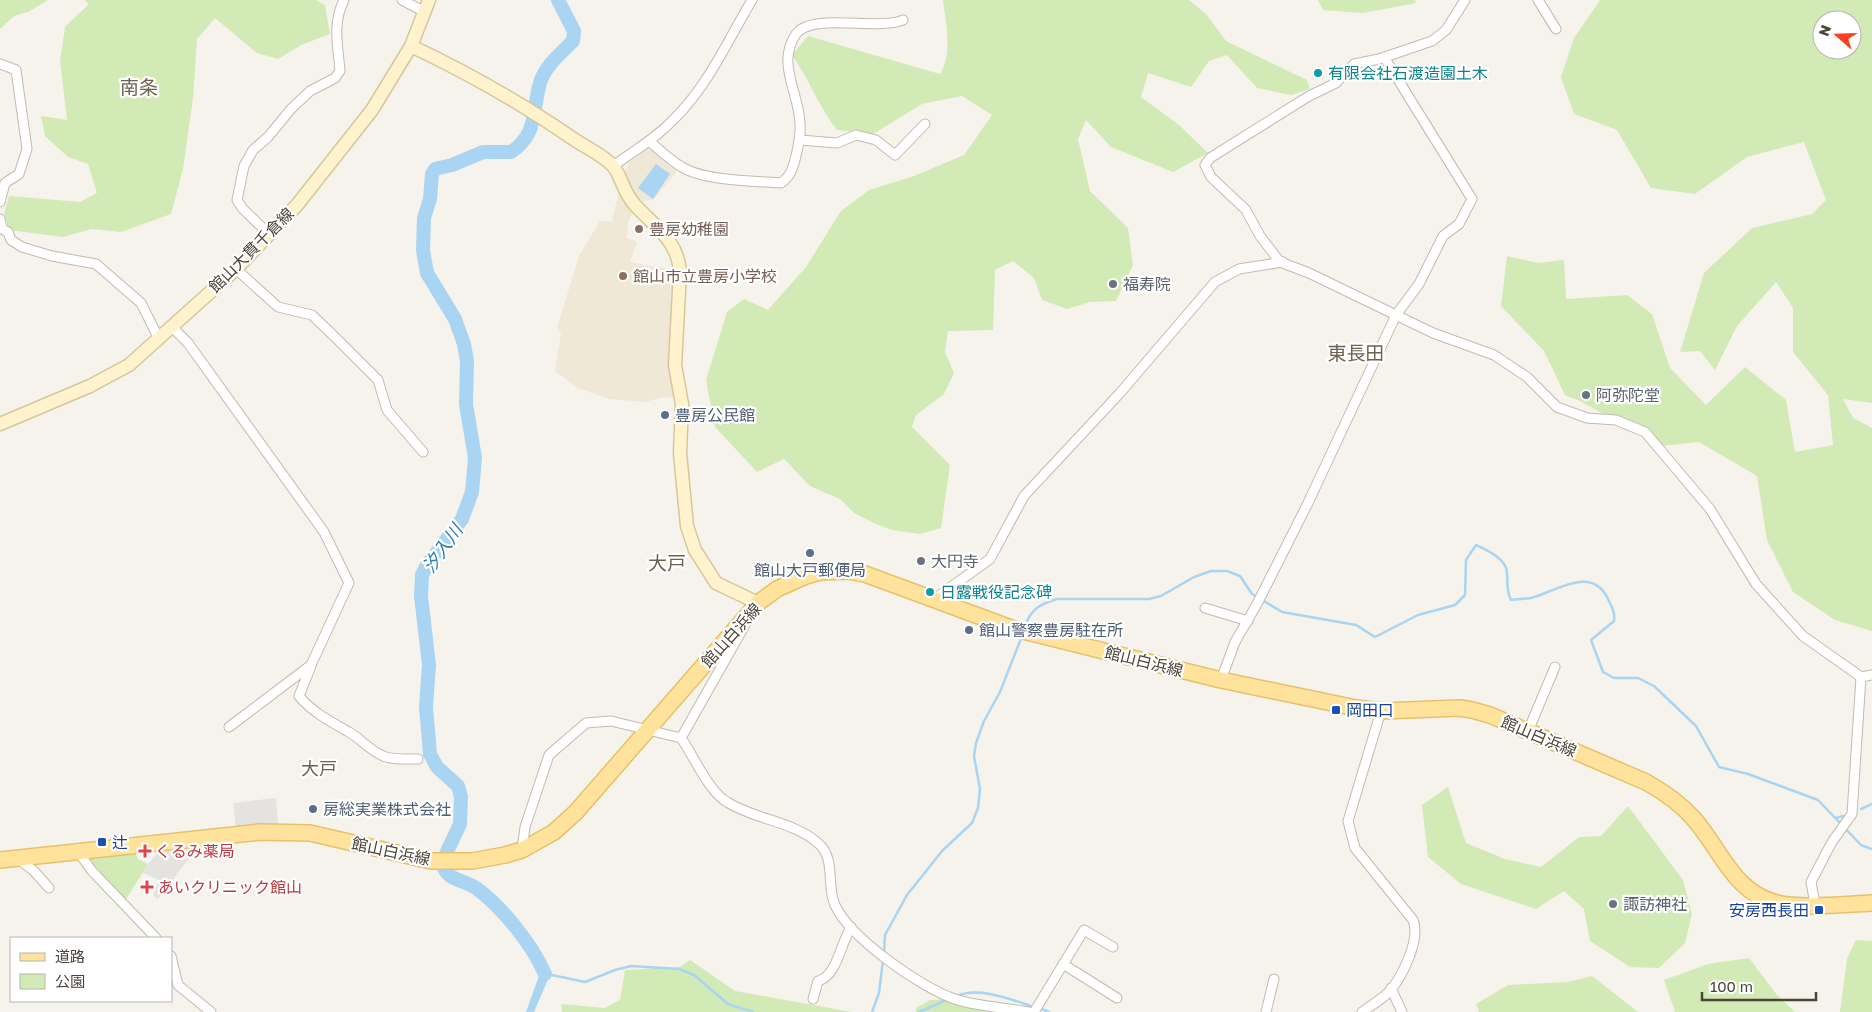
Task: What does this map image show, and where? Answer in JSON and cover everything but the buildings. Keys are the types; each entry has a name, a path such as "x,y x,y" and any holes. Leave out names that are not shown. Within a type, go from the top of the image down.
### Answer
{"main road":[{"name":"館山白浜線","path":"0,860 77,850 260,832 292,832 335,838 431,861 472,861 505,856 522,850 554,832 576,812 758,603 791,582 820,572 835,570 865,574 1011,628 1221,680 1346,706 1381,711 1460,708 1490,715 1646,782 1664,792 1694,819 1738,881 1758,897 1780,904 1872,903"}],"street":[{"path":"270,235 243,209 237,200 244,166 253,150 268,137 291,109 310,91 335,78 340,71 336,24 337,14 344,0"},
{"path":"402,0 427,6"},
{"path":"613,166 649,141 682,112 700,87 752,0"},
{"path":"1465,0 1446,30 1432,41 1384,57 1354,64 1336,83 1309,96 1210,158 1205,165 1211,177 1246,210 1260,236 1280,262 1433,333 1494,355 1527,377 1557,407 1587,418 1616,420 1645,432 1705,503 1756,584 1803,636 1861,677 1872,675"},
{"path":"1538,0 1556,29"},
{"name":"館山大貫千倉線","path":"0,424 110,377 129,365 236,269 270,235 372,110 411,46 427,6"},
{"path":"649,141 684,168 700,174 736,180 781,183 791,172 800,140 800,121 793,94 788,61 792,41 798,32 806,26 835,23 888,24 903,20"},
{"path":"411,46 464,71 541,117 613,166 624,190 634,205 662,230 679,262 675,365 682,404 681,462 687,526 692,542 705,568 716,583 758,603 681,738"},
{"path":"1221,680 1235,642 1258,604 1396,315 1419,284 1444,236 1459,224 1472,198 1384,57"},
{"path":"0,64 16,70 28,150 19,174 2,182 0,202"},
{"path":"800,140 837,143 856,135 876,140 895,155 925,124"},
{"path":"0,219 2,229 8,232 11,240 22,247 52,256 96,264 141,303 159,339"},
{"path":"933,600 990,559 1024,496 1120,393 1215,282 1239,269 1283,262"},
{"path":"236,269 278,307 312,315 337,339 378,380 387,410 424,452"},
{"path":"172,327 188,343 324,532 349,583 311,665 299,696 304,702 372,750 385,757 418,759"},
{"path":"1205,608 1248,621"},
{"path":"229,727 311,665"},
{"path":"1528,731 1555,667"},
{"path":"1815,904 1811,882 1838,833 1852,814 1861,677"},
{"path":"1362,1012 1391,988 1405,965 1416,937 1416,928 1413,920 1355,848 1348,821 1381,711"},
{"path":"522,850 525,827 549,755 586,723 611,721 681,738 714,791 725,802 777,822 820,845 826,852 831,896 836,907 851,927 876,950 916,979 956,1000 1035,1009 1084,930 1113,947"},
{"path":"77,850 92,871 155,937"},
{"path":"16,858 34,871 49,888"},
{"path":"813,1000 818,981 826,979 834,970 839,950 851,927"},
{"path":"172,960 178,985 211,1012"},
{"path":"1064,964 1117,998"},
{"path":"1266,1012 1274,979"},
{"path":"1391,988 1402,1012"}],"shaded area":[{"name":"館山市立豊房小学校","path":"649,146 678,170 653,200 630,203 634,209 628,223 627,238 637,242 630,262 674,270 668,363 674,384 673,398 663,397 645,402 610,399 578,388 555,371 561,334 557,328 579,256 600,221 612,221 623,174 629,163"},
{"path":"276,798 278,824 236,829 233,803"},
{"path":"195,842 189,858 158,899 153,895 159,880 143,873 148,864 164,846"}],"green space":[{"path":"0,0 48,0 28,12 14,16 0,29"},
{"path":"84,0 316,0 325,5 330,34 301,45 278,59 257,53 215,18 197,39 193,98 183,169 171,214 121,232 92,229 63,237 9,230 4,214 9,196 80,202 97,193 88,164 68,157 45,136 41,116 67,120 60,61 65,27 89,4"},
{"path":"943,0 1189,0 1207,15 1226,41 1307,80 1310,89 1291,95 1257,88 1227,55 1209,61 1191,87 1148,73 1141,97 1179,125 1208,153 1173,172 1111,147 1086,120 1078,139 1090,191 1128,228 1133,265 1116,301 1090,302 1067,309 1042,300 1034,278 1013,261 995,270 993,330 948,331 945,352 954,373 944,394 916,415 912,427 950,465 941,528 920,534 892,530 854,513 840,499 810,486 784,459 757,472 715,427 706,380 727,312 744,299 768,310 806,267 841,211 869,190 914,176 964,155 992,115 962,96 922,104 873,134 837,130 792,55 808,36 940,74 944,66 947,48 947,28"},
{"path":"1318,0 1415,0 1416,3 1363,13 1323,10"},
{"path":"1600,0 1872,0 1872,403 1843,399 1853,418 1872,428 1872,631 1835,620 1793,592 1767,540 1757,476 1699,442 1661,446 1580,401 1565,395 1544,351 1501,306 1507,256 1538,263 1564,260 1566,299 1627,295 1652,314 1670,368 1706,405 1745,367 1786,400 1795,452 1833,445 1828,395 1793,352 1793,308 1776,282 1737,326 1715,370 1700,351 1680,352 1704,273 1752,228 1812,214 1826,200 1804,142 1747,157 1695,194 1651,188 1617,130 1574,114 1561,77 1574,38"},
{"path":"1448,787 1466,843 1505,859 1541,867 1579,837 1601,836 1628,806 1683,880 1692,914 1685,943 1659,968 1630,967 1590,941 1584,909 1564,891 1536,909 1461,884 1428,857 1422,805"},
{"path":"134,850 138,859 148,864 125,901 85,854"},
{"path":"1856,940 1872,941 1872,1012 1840,1012 1847,959"},
{"path":"1749,958 1777,995 1795,1012 1675,1012 1664,980 1708,964"},
{"path":"690,960 735,991 852,1012 562,1012 561,1004 605,1008 620,1000 625,970 680,967"},
{"path":"1592,976 1638,1012 1479,1012 1476,1004 1508,985 1568,982"},
{"path":"971,998 1010,1012 916,1012 916,1008 930,1000"}],"water":[{"path":"656,164 670,174 653,199 638,188"},
{"path":"536,958 549,977 534,1012 526,1012 540,973"}],"waterway":[{"name":"汐入川","path":"545,974 524,939 496,905 472,885 453,878 444,868 445,856 460,824 461,797 458,786 437,767 430,754 426,707 429,665 421,596 422,575 427,565 462,519 472,492 475,458 466,404 467,361 464,344 455,319 427,273 423,250 424,218 430,199 432,174 435,169 452,165 483,152 511,152 526,138 533,121 542,77 554,60 573,41 574,31 558,0"},
{"path":"1025,626 1033,611 1057,599 1149,599 1161,596 1194,577 1211,571 1227,571 1240,576 1252,594 1282,612 1356,625 1375,637 1418,615 1455,605 1465,595 1466,560 1476,545 1496,556 1504,563 1511,600 1531,598 1572,583 1593,583 1601,589 1614,612 1614,621 1591,640 1603,672 1614,678 1638,678 1654,686 1696,726 1719,767 1748,774 1818,800 1861,845 1872,849"},
{"path":"884,952 885,935 907,895 942,851 972,823 978,808 980,789 974,756 976,743 984,721 1000,692 1022,636"},
{"path":"1861,809 1872,804"},
{"path":"1836,818 1843,816"},
{"path":"872,1012 879,993 883,960"},
{"path":"547,974 585,982 631,966 679,969 694,975 728,1004 753,1012"},
{"path":"957,996 966,993 985,993 1034,1007"},
{"path":"919,1012 949,999"},
{"path":"1039,1008 1049,1012"}],"place":[{"name":"有限会社石渡造園土木","path":"1318,73"},
{"name":"豊房幼稚園","path":"639,229"},
{"name":"館山市立豊房小学校","path":"623,276"},
{"name":"福寿院","path":"1113,284"},
{"name":"阿弥陀堂","path":"1586,395"},
{"name":"豊房公民館","path":"665,415"},
{"name":"館山大戸郵便局","path":"810,553"},
{"name":"大円寺","path":"921,561"},
{"name":"日露戦役記念碑","path":"930,592"},
{"name":"館山警察豊房駐在所","path":"969,630"},
{"name":"岡田口","path":"1336,710"},
{"name":"房総実業株式会社","path":"313,809"},
{"name":"辻","path":"102,842"},
{"name":"くるみ薬局","path":"145,851"},
{"name":"あいクリニック館山","path":"147,887"},
{"name":"諏訪神社","path":"1613,904"},
{"name":"安房西長田","path":"1819,910"}],"district":[{"name":"南条","path":"139,86"},
{"name":"東長田","path":"1356,352"},
{"name":"大戸","path":"667,562"},
{"name":"大戸","path":"319,768"}]}
